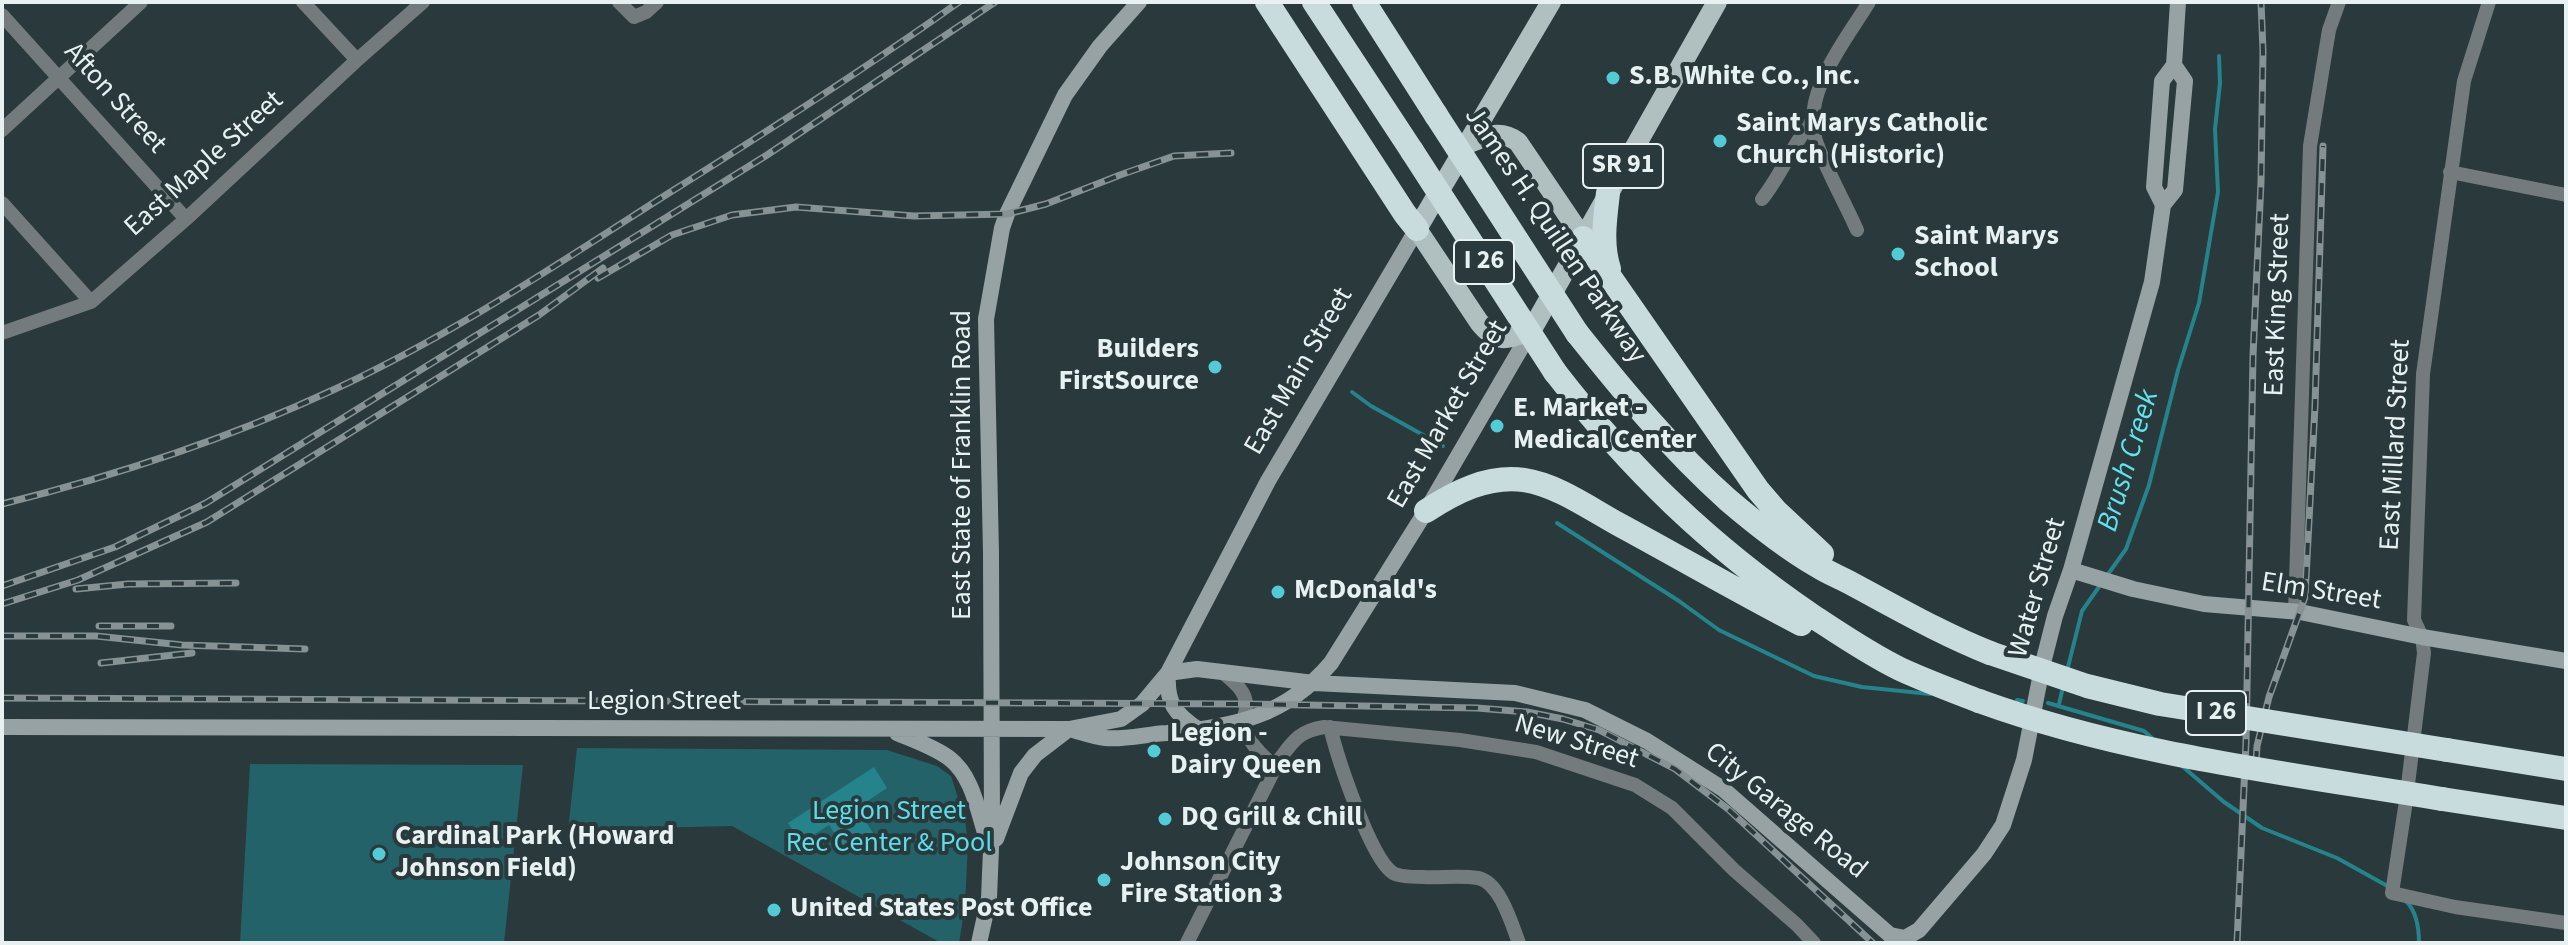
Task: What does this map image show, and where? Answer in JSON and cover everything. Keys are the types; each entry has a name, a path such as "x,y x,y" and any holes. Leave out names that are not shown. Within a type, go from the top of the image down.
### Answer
{"highway":[{"path":"1267,2 1417,229"},
{"name":"I 26","path":"1314,2 1555,372 1594,422 1638,471 1692,523 1769,586 1858,647 1900,669 1979,701 2069,730 2180,755 2563,818"},
{"name":"James H. Quillen Parkway","path":"1364,2 1577,333 1649,421 1729,500 1816,565 1932,628 1990,653 2073,682 2160,704 2566,769"},
{"path":"1608,193 1604,247 1613,278"},
{"path":"1583,238 1758,490 1776,511 1856,585"},
{"path":"1426,511 1464,489 1482,483 1504,479 1538,484 1569,497 1824,637 1858,647"}],"main road":[{"name":"East State of Franklin Road","path":"991,730 986,319 1002,228 1065,95 1100,46 1139,2"},
{"name":"East Main Street","path":"1069,729 1121,719 1142,704 1168,673 1268,481 1551,2"},
{"name":"East Market Street","path":"1314,683 1331,663 1426,511 1717,2"},
{"name":"Water Street","path":"1890,935 1905,938 1919,930 1984,854 2003,825 2024,760 2055,616 2071,570 2152,282 2163,205 2175,190 2185,81 2174,65 2178,2"},
{"path":"1467,144 1496,133 1518,142 1583,238"},
{"path":"1417,229 1487,332 1499,339 1507,339 1531,331"},
{"name":"Elm Street","path":"2071,570 2133,589 2204,604 2295,612 2566,661"},
{"path":"1199,730 1182,719 1172,705 1167,690 1168,673 1197,669 1221,671"},
{"name":"City Garage Road","path":"1221,671 1314,683 1515,693 1585,710 1647,741 1723,789 1890,935"},
{"name":"Legion Street","path":"2,727 1069,729 1105,738 1199,730 1243,722 1283,705 1314,683"},
{"path":"991,852 1027,764 1069,729"},
{"path":"890,730 935,750 960,769 969,783 991,852"},
{"path":"979,943 989,898 991,730"}],"street":[{"path":"2,130 141,2"},
{"path":"303,2 357,60"},
{"name":"East Maple Street","path":"2,333 91,302 423,2"},
{"path":"619,2 634,17 657,2"},
{"path":"1857,230 1816,142 1812,121 1822,79 1869,2"},
{"name":"East King Street","path":"2295,612 2310,146 2329,30 2339,2"},
{"name":"East Millard Street","path":"2489,2 2464,81 2423,374 2414,620 2422,637 2424,653 2392,893 2455,907 2566,923"},
{"name":"Afton Street","path":"2,15 186,219"},
{"path":"1762,199 1789,159 1799,136 1812,121"},
{"path":"2450,172 2566,195"},
{"path":"2,203 91,302"},
{"path":"1187,943 1277,764 1261,754 1248,737 1243,722 1247,704 1241,689 1221,671"},
{"path":"1330,727 1345,778 1382,860 1394,874 1481,878 1492,885 1505,907 1519,943"},
{"name":"New Street","path":"1277,764 1294,740 1309,729 1330,727 1460,740 1536,752 1635,785 1672,808 1814,943"}],"green space":[{"name":"Legion Street Rec Center & Pool","path":"577,748 887,750 937,766 951,776 965,820 968,842 965,906 959,943 941,943 732,826 568,830"},
{"name":"Cardinal Park (Howard Johnson Field)","path":"250,764 523,765 504,943 240,943"}],"shaded area":[{"path":"874,767 887,788 857,808 873,833 846,850 829,825 801,843 788,823"}],"waterway":[{"name":"Brush Creek","path":"2106,577 2126,549 2149,485 2178,370 2199,303 2218,192 2215,129 2220,83 2219,56"},
{"path":"1352,392 1443,446"},
{"path":"1557,523 1719,630 1814,676 1862,687 1930,694"},
{"name":"Brush Creek","path":"2067,671 2082,611 2101,584"},
{"name":"Brush Creek","path":"2059,704 2063,687"},
{"path":"2017,700 2023,701"},
{"name":"Brush Creek","path":"2048,703 2144,731 2152,738"},
{"name":"Brush Creek","path":"2182,766 2224,802 2262,828 2337,858 2391,888"},
{"name":"Brush Creek","path":"2406,901 2417,920 2419,943"}],"railway":[{"path":"2,504 128,469 211,440 293,408 418,347 541,275 812,102 959,2"},
{"path":"2,586 115,547 206,503 767,155 995,2"},
{"path":"2237,943 2246,742 2253,356 2261,182 2261,2"},
{"path":"2256,763 2269,697 2305,597 2323,146"},
{"path":"598,278 672,235 732,215 796,207 914,216 1007,214 1046,204 1174,156 1231,153"},
{"path":"2,604 78,580 207,522 539,315 603,268"},
{"path":"76,589 128,584 236,583"},
{"path":"99,626 171,626"},
{"path":"2,636 96,636 182,645 305,649"},
{"path":"101,663 192,653"},
{"path":"2,698 1247,704 1477,708 1527,712 1599,730 1675,769 1728,809 1873,943"}],"place":[{"name":"S.B. White Co., Inc.","path":"1613,78"},
{"name":"Saint Marys Catholic Church (Historic)","path":"1720,141"},
{"name":"Saint Marys School","path":"1898,254"},
{"name":"Builders FirstSource","path":"1215,367"},
{"name":"E. Market - Medical Center","path":"1497,426"},
{"name":"McDonald's","path":"1278,592"},
{"name":"Legion - Dairy Queen","path":"1154,751"},
{"name":"DQ Grill & Chill","path":"1165,819"},
{"name":"Cardinal Park (Howard Johnson Field)","path":"379,854"},
{"name":"Johnson City Fire Station 3","path":"1104,880"},
{"name":"United States Post Office","path":"774,910"}]}
